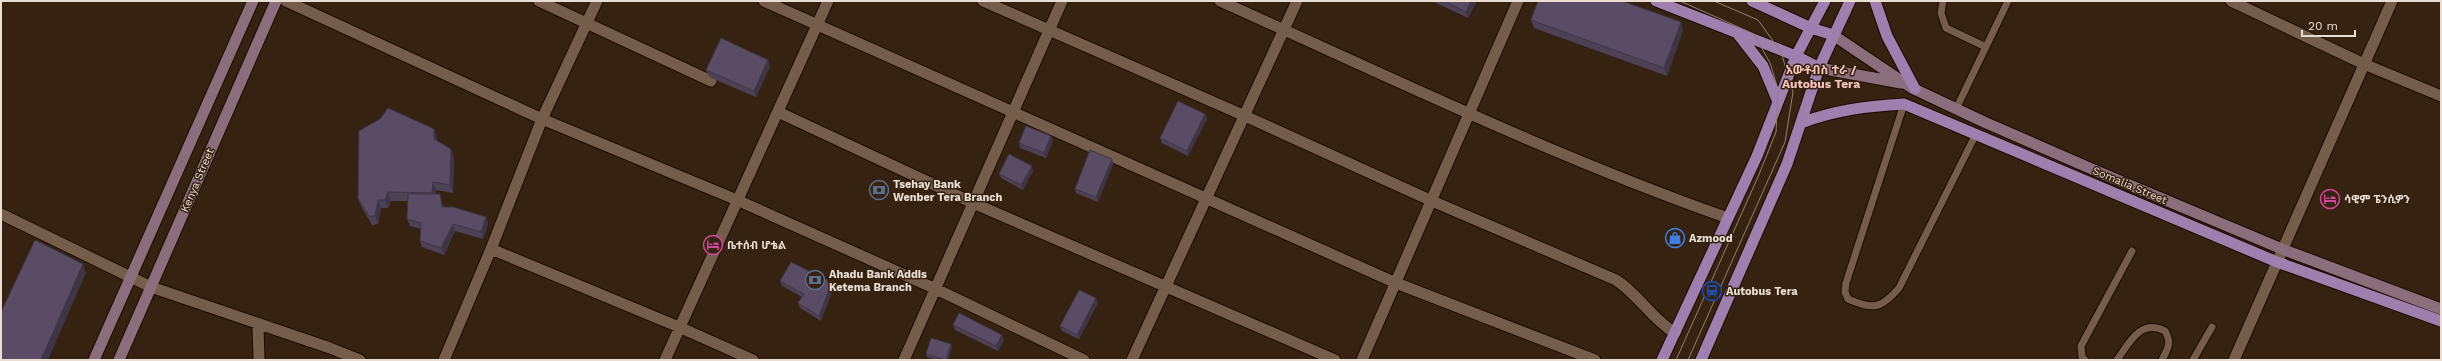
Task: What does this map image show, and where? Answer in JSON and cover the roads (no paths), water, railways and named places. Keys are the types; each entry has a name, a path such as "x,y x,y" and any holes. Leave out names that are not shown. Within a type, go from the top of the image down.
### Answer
{"main road":[{"path":"94,360 253,1"},
{"name":"Kenya Street","path":"119,360 276,1"},
{"path":"1656,1 1796,56 1819,68 1905,84"},
{"path":"1752,1 1811,28 1833,34"},
{"path":"1662,360 1757,156 1796,56 1825,1"},
{"path":"1701,360 1787,164 1819,68 1833,34 1850,1"},
{"path":"1875,1 1887,36 1915,89"},
{"path":"1738,33 1763,66 1778,102"},
{"name":"Somalia Street","path":"1833,34 1905,84 1956,109 2101,173 2282,249 2441,309"},
{"path":"1800,123 1820,116 1865,106 1904,104 2276,262 2441,321"}],"street":[{"path":"286,1 542,119 737,200 936,289 1084,360"},
{"path":"539,1 587,22 711,81"},
{"path":"444,360 491,249 542,119 597,1"},
{"path":"764,1 1396,283 1595,360"},
{"path":"665,360 828,1"},
{"path":"983,1 1246,116 1432,201 1616,280 1625,286 1663,325 1675,333"},
{"path":"904,360 1015,112 1062,1"},
{"path":"1220,1 1470,114 1673,199 1728,218"},
{"path":"1132,360 1208,200 1297,1"},
{"path":"1362,360 1518,1"},
{"path":"2231,1 2364,64 2441,96"},
{"path":"2234,360 2392,1"},
{"path":"778,112 973,203 1165,288 1335,360"},
{"path":"1,214 131,279 258,325 330,348 360,360"},
{"path":"491,249 679,327 753,360"},
{"path":"258,325 259,360"}],"lane":[{"path":"1943,1 1941,13 1946,28 1986,47"},
{"path":"1956,109 2008,1"},
{"path":"1904,104 1846,283 1848,298 1865,306 1872,307 1882,304 1899,288 1976,134"},
{"path":"2085,360 2082,356 2081,346 2132,251"},
{"path":"2117,360 2137,332 2151,327 2165,331 2169,337 2170,344 2162,360"},
{"path":"2193,360 2212,327"}],"tram line":[{"path":"1676,360 1758,177 1776,132 1778,89 1770,63 1754,34 1680,1"},
{"path":"1688,360 1785,142 1793,92 1781,52 1758,20 1714,1"}],"place":[{"name":"Tsehay Bank Wenber Tera Branch","path":"879,190"},
{"name":"ሳዊም ፔንሲዎን","path":"2330,199"},
{"name":"Azmood","path":"1675,238"},
{"name":"ቤተሰብ ሆቴል","path":"713,245"},
{"name":"Ahadu Bank Addis Ketema Branch","path":"815,280"},
{"name":"Autobus Tera","path":"1712,291"}],"district":[{"name":"አውቶብስ ተራ / Autobus Tera","path":"1821,77"}]}
